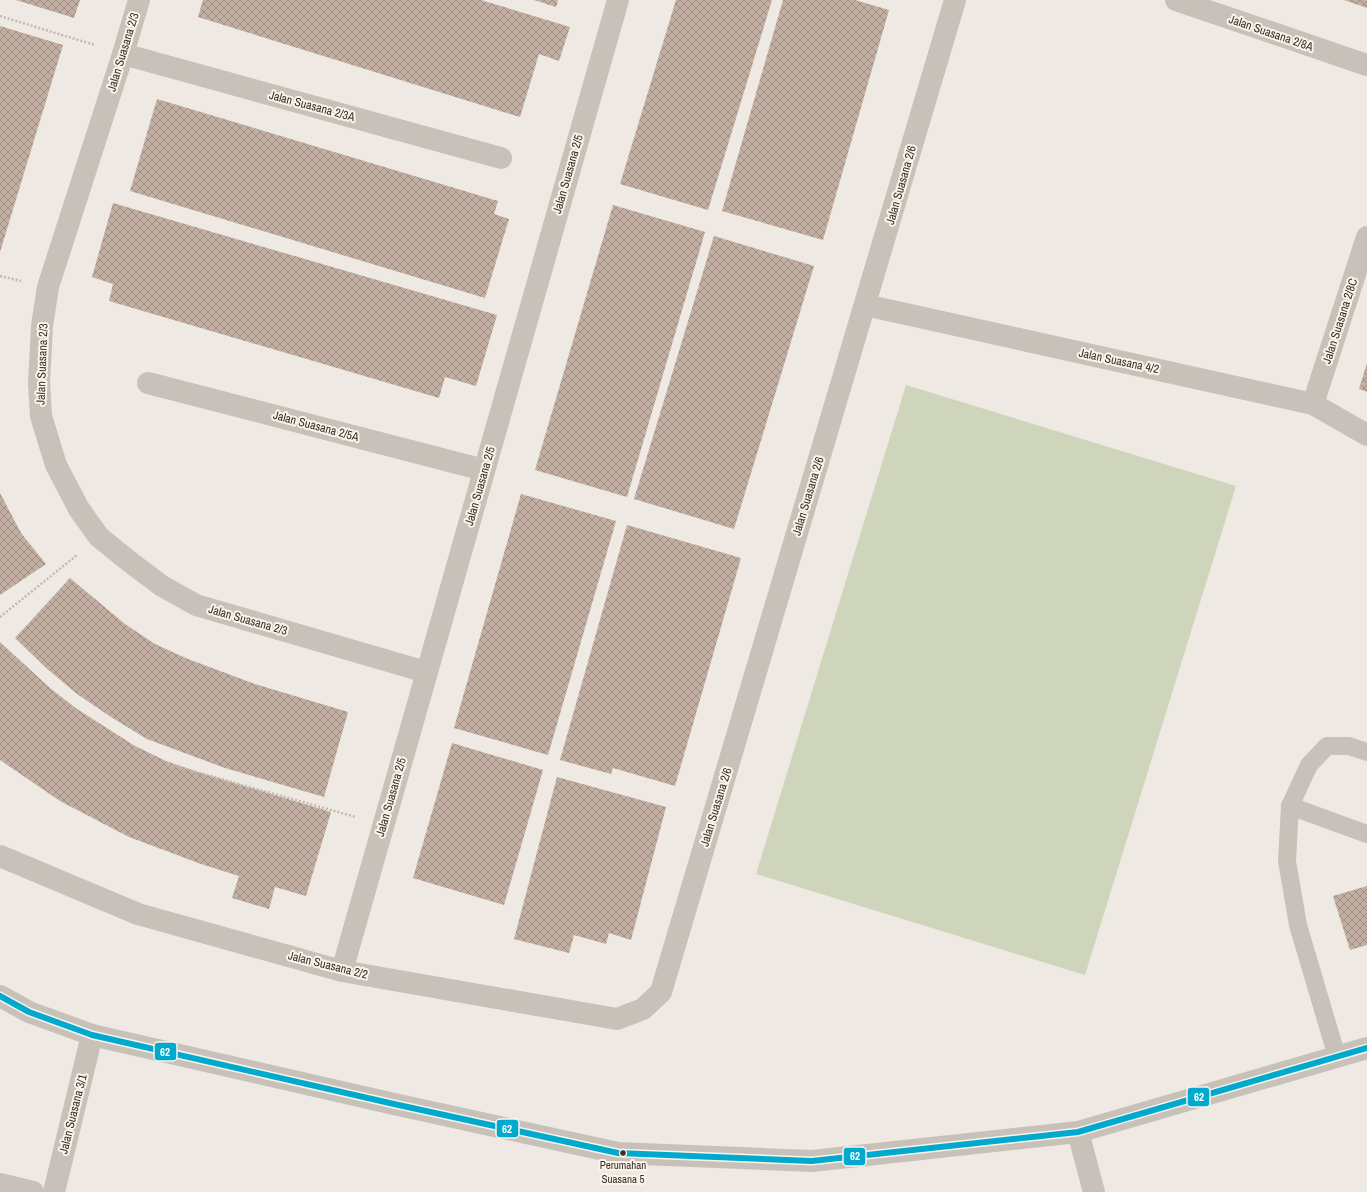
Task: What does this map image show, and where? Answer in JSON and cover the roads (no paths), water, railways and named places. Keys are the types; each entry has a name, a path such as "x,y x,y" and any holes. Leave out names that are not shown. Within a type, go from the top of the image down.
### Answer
{"street":[{"name":"Jalan Suasana 2/3","path":"139,0 48,287 42,326 40,369 41,416 56,465 80,509 99,537 162,586 196,605 426,672"},
{"name":"Jalan Suasana 2/5","path":"342,971 618,0"},
{"name":"Jalan Suasana 2/6","path":"661,992 955,0"},
{"name":"Jalan Suasana 2/8A","path":"1176,0 1367,65"},
{"name":"Jalan Suasana 2/3A","path":"123,54 501,158"},
{"name":"Jalan Suasana 2/8C","path":"1313,404 1367,237"},
{"name":"Jalan Suasana 4/2","path":"865,304 1313,404 1367,435"},
{"name":"Jalan Suasana 2/5A","path":"148,382 484,470"},
{"name":"Jalan Suasana 2/2","path":"0,856 138,914 342,971 617,1019 643,1009 661,992"},
{"path":"0,996 29,1012 92,1035 618,1153 812,1161 1078,1132 1367,1048"},
{"name":"Jalan Suasana 3/1","path":"54,1192 92,1035"},
{"path":"1078,1132 1094,1192"},
{"path":"0,1184 33,1192"}],"lane":[{"path":"1337,1057 1298,925 1287,861 1290,806 1309,765 1328,746 1348,746 1367,752"},
{"path":"1290,806 1367,834"}],"place":[{"name":"Perumahan Suasana 5","path":"623,1153"}]}
